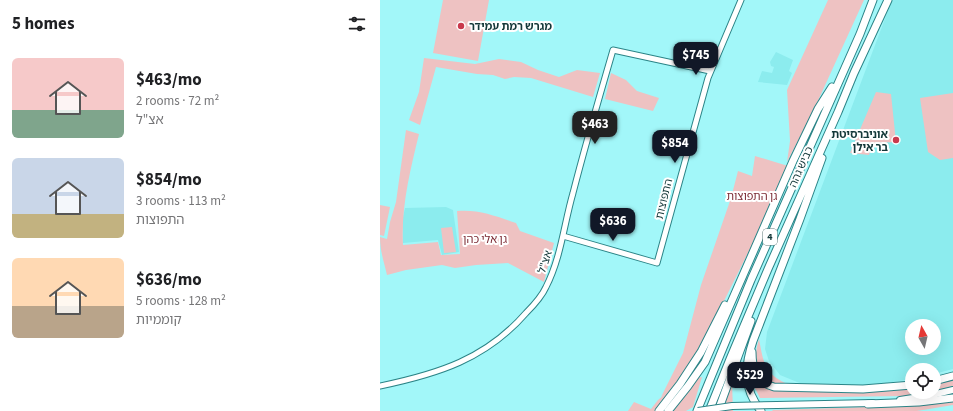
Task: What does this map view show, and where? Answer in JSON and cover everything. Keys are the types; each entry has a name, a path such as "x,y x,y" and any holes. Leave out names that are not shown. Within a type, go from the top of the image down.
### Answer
{"highway":[{"name":"כביש גהה","path":"698,411 751,280 846,65 873,0"},
{"name":"כביש גהה","path":"709,411 768,269 854,73 888,0"},
{"path":"668,411 705,362 799,148 818,109 846,65"},
{"path":"761,411 753,400 747,383 747,364 753,341 800,219 838,112"},
{"path":"659,411 701,352 751,255"},
{"path":"718,411 768,269"},
{"path":"753,341 752,358 755,372 762,382 774,387 863,389 905,386"},
{"path":"941,379 953,376"},
{"path":"868,404 919,402 953,398"}],"main road":[{"path":"698,411 732,406 868,404 919,397 953,390"}],"street":[{"name":"התפוצות","path":"563,236 658,263 695,121 710,71 741,0"},
{"name":"אצ\"ל","path":"380,386 429,374 453,366 474,356 513,328 531,308 546,287 556,261 572,195 613,50 710,71"}],"shaded area":[{"name":"אוניברסיטת בר אילן","path":"892,0 953,0 953,369 941,372 941,363 905,363 905,380 867,386 802,384 780,375 769,361 765,349 767,332"},
{"path":"776,52 793,60 789,71 792,73 787,85 758,82 762,71 772,73 774,67 771,66 770,62"},
{"path":"446,207 453,210 459,252 442,255 438,240 403,243 403,217 405,208"}],"green space":[{"name":"מגרש רמת עמידר","path":"443,0 489,0 478,61 433,53"},
{"path":"828,0 864,0 811,116 787,162 790,141 787,90"},
{"path":"424,58 475,64 499,59 521,62 559,77 577,70 600,73 593,97 531,78 514,77 505,79 493,75 477,74 436,67 420,125 409,120 419,92"},
{"path":"611,73 626,80 637,91 659,98 653,111 605,99"},
{"path":"876,92 891,94 896,142 873,143 869,155 850,153"},
{"path":"953,93 953,158 940,160 928,152 920,98"},
{"name":"גן אלי כהן","path":"406,130 419,134 409,175 403,217 403,245 438,242 441,255 460,254 457,211 472,211 487,214 516,223 520,231 554,243 544,282 508,263 455,268 442,265 406,270 387,275 381,252 380,237 387,239 396,202"},
{"name":"גן התפוצות","path":"755,156 788,166 760,229 703,343 692,362 657,411 628,411 634,402 651,409 665,394 661,397 683,353 701,285 731,198 738,171 752,176"},
{"path":"380,205 390,207 384,236 380,235"},
{"path":"452,227 456,252 444,253 441,228"},
{"path":"759,339 762,356 767,368 776,378 792,386 779,385 766,381 758,373 756,350"},
{"path":"750,369 753,376 763,386 780,390 869,392 905,389 905,396 760,398 751,380"},
{"path":"702,377 693,407 686,411 672,411 697,378"},
{"path":"953,380 953,386 941,389 941,383"},
{"path":"732,382 733,411 723,411"},
{"path":"953,401 953,405 917,411 772,410 897,406"}],"place":[{"name":"מגרש רמת עמידר","path":"461,26"},
{"name":"אוניברסיטת בר אילן","path":"896,140"}]}
